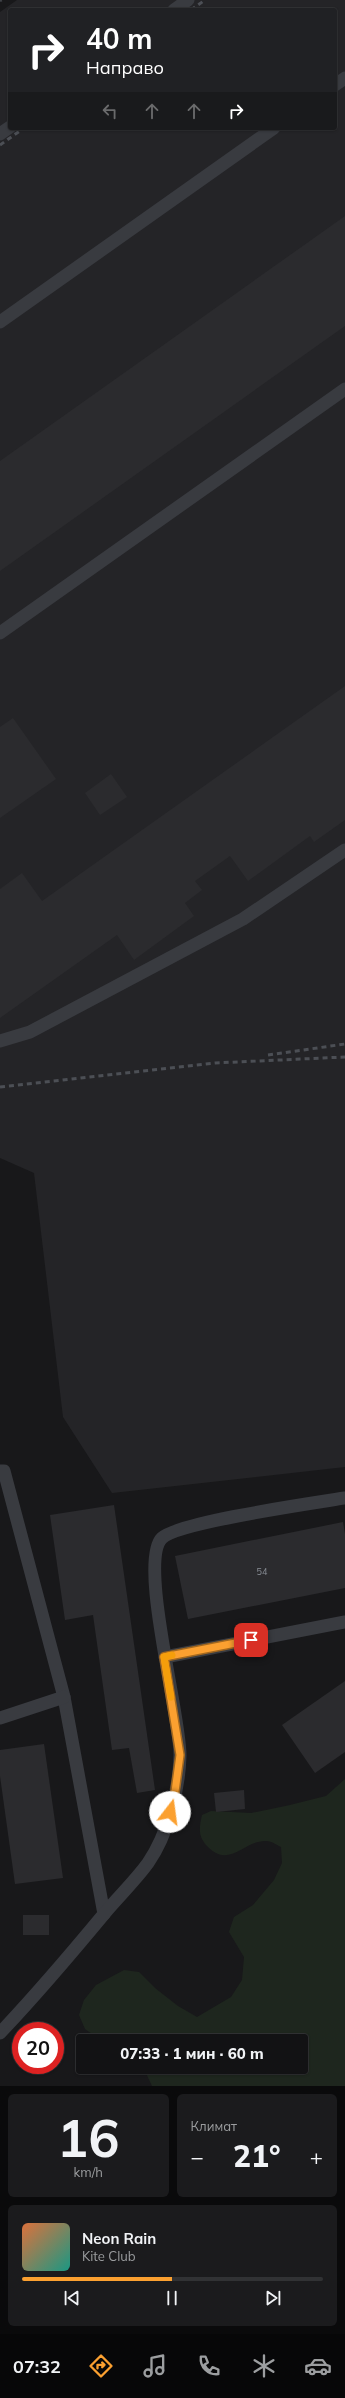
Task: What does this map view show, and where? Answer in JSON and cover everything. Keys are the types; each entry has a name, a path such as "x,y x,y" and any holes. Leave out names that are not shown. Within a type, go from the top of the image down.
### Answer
{"lane":[{"path":"177,8 188,0"},
{"path":"0,322 271,130"},
{"path":"0,633 345,389"},
{"path":"0,1041 30,1032 243,919 345,850"},
{"path":"0,1471 4,1471 64,1696 104,1914"},
{"path":"0,2033 44,1986 148,1862 161,1836 174,1799 180,1755 164,1657 154,1566 155,1548 163,1537 176,1531 220,1520 345,1498"},
{"path":"164,1657 345,1622"},
{"path":"0,1718 64,1696"}],"shaded area":[{"path":"17,0 345,0 345,1467 112,1493 63,1417 34,1173 0,1158 0,12"},
{"path":"345,1779 345,2086 152,2086 146,2074 308,2074 308,2034 92,2034 85,2029 79,2015 84,2000 96,1985 124,1970 139,1972 155,1988 178,2006 197,2017 231,1997 242,1980 244,1957 229,1932 234,1917 253,1905 274,1880 282,1863 281,1847 269,1841 251,1844 237,1852 230,1854 223,1855 215,1853 202,1839 200,1828 202,1815 211,1811 251,1813 326,1796"}],"building":[{"path":"345,216 345,326 0,571 0,461"},
{"path":"345,686 345,820 314,842 310,836 248,881 230,856 195,881 202,890 185,903 194,916 134,960 117,935 0,1018 0,889 22,873 42,901"},
{"path":"13,718 56,779 0,818 0,727"},
{"path":"111,774 127,797 100,815 85,793"},
{"path":"114,1505 155,1790 137,1793 129,1748 112,1750 93,1615 65,1620 50,1515"},
{"path":"343,1522 345,1534 345,1588 188,1619 175,1556"},
{"path":"345,1681 345,1752 315,1773 282,1725"},
{"path":"44,1744 63,1878 15,1884 0,1776 0,1750"},
{"path":"244,1790 245,1809 216,1812 214,1793"},
{"path":"23,1915 49,1915 49,1935 23,1935"}],"railway":[{"path":"194,8 205,0"},
{"path":"0,145 21,130"},
{"path":"268,1055 345,1044"},
{"path":"0,1087 215,1063 345,1057"}],"slow traffic":[{"path":"171,1697 164,1657 172,1655"}],"route":[{"path":"170,1812 174,1799 180,1755 164,1657 251,1640"}]}
